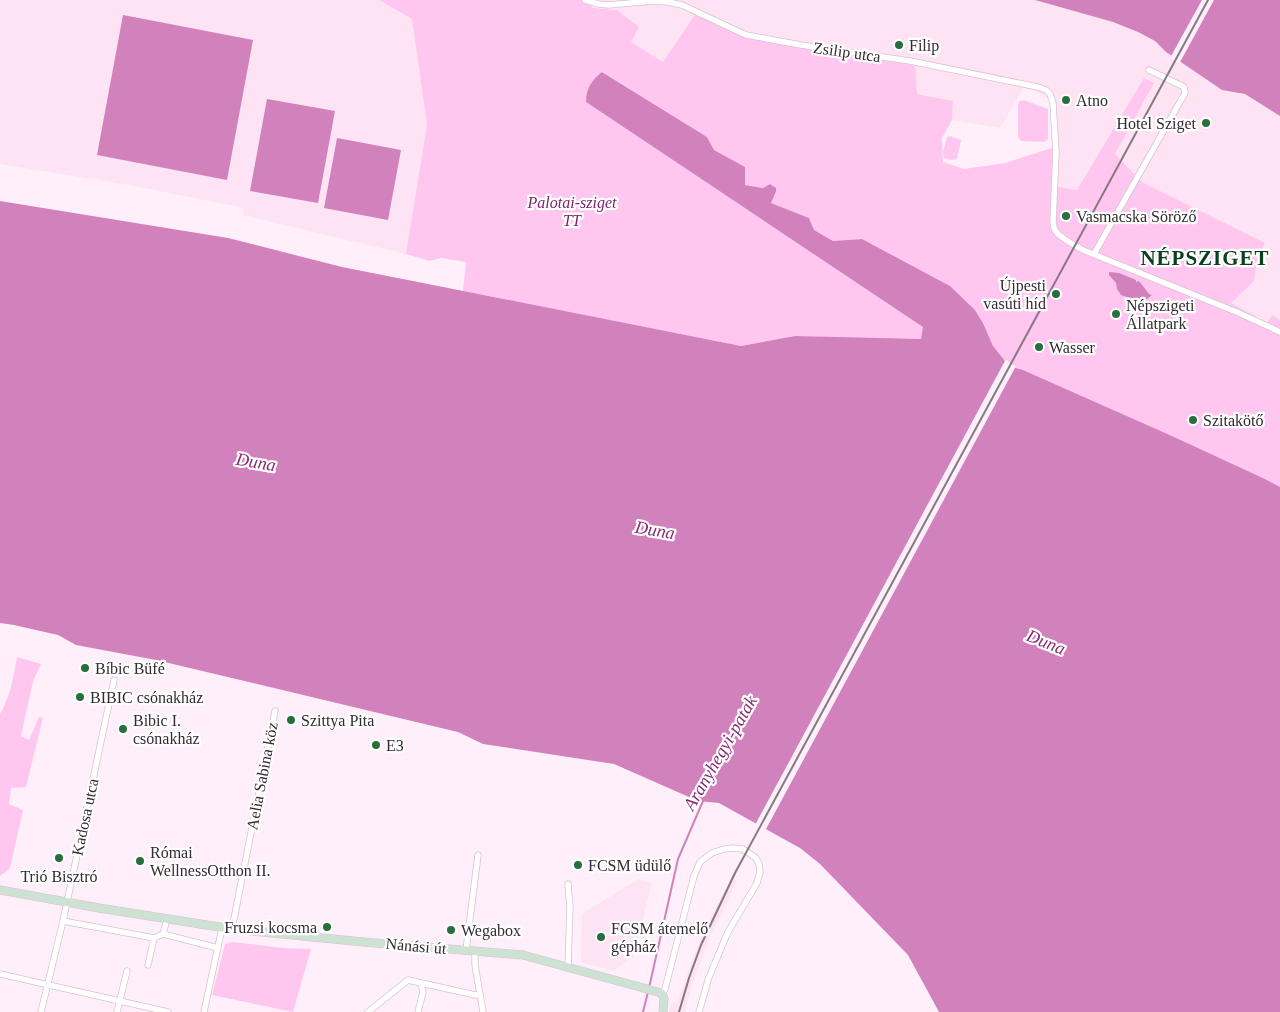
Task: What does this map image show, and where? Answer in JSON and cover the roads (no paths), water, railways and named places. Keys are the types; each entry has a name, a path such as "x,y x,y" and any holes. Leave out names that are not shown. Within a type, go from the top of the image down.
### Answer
{"street":[{"name":"Zsilip utca","path":"584,0 608,5 653,1 668,2 682,5 746,35 910,61 1046,90 1050,94 1053,103 1056,153 1053,221 1055,229 1067,241 1082,250 1094,254"},
{"path":"1149,70 1184,87 1185,93 1094,254 1280,332"},
{"name":"Kadosa utca","path":"41,1012 63,921 114,680"},
{"name":"Aelia Sabina köz","path":"232,929 275,711"},
{"path":"663,1012 664,999 660,993 664,989 694,876 700,862 712,853 724,849 743,849 756,858 760,872 757,883 728,932 709,977 699,1012"},
{"path":"466,950 478,855"},
{"path":"568,884 570,908 568,967"},
{"name":"Nánási út","path":"0,890 222,928 523,955 660,993"},
{"path":"163,934 166,919"},
{"path":"63,921 154,938 163,934 218,948"},
{"path":"204,1012 222,928"},
{"path":"148,965 154,938"},
{"path":"475,951 475,965 483,1012"},
{"path":"117,1012 127,971"},
{"path":"0,974 168,1012"},
{"path":"368,1012 408,980 476,995 480,994"},
{"path":"418,1012 423,992 421,984"}],"water":[{"path":"1035,0 1280,0 1280,116 1245,94 1222,90 1166,52 1155,41 1138,32 1113,22"},
{"path":"123,15 253,40 227,180 97,155"},
{"name":"Duna","path":"602,72 707,137 714,150 745,167 745,185 763,188 770,184 776,188 771,203 809,218 814,230 833,241 862,239 950,286 975,310 993,346 1009,366 1023,370 1172,436 1280,487 1280,1012 939,1012 908,955 820,864 800,848 719,803 698,801 614,764 483,744 458,732 156,660 76,645 58,635 0,623 0,201 228,238 342,267 741,346 795,336 921,339 923,327 586,102 590,85"},
{"path":"267,99 335,111 318,203 250,191"},
{"path":"337,138 401,150 388,220 324,208"},
{"path":"1109,272 1119,273 1136,280 1136,282 1139,281 1149,294 1152,295 1142,303 1137,303 1121,295"}],"waterway":[{"name":"Aranyhegyi-patak","path":"649,988 678,859 703,801"},
{"name":"Aranyhegyi-patak","path":"643,1012 648,992"}],"railway":[{"path":"679,1012 701,945 735,873 1208,0"}],"place":[{"name":"Filip","path":"899,45"},
{"name":"Atno","path":"1066,100"},
{"name":"Hotel Sziget","path":"1206,123"},
{"name":"Vasmacska Söröző","path":"1066,216"},
{"name":"Újpesti vasúti híd","path":"1056,294"},
{"name":"Népszigeti Állatpark","path":"1116,314"},
{"name":"Wasser","path":"1039,347"},
{"name":"Szitakötő","path":"1193,420"},
{"name":"Bíbic Büfé","path":"85,668"},
{"name":"BIBIC csónakház","path":"80,697"},
{"name":"Szittya Pita","path":"291,720"},
{"name":"Bibic I. csónakház","path":"123,729"},
{"name":"E3","path":"376,745"},
{"name":"Trió Bisztró","path":"59,858"},
{"name":"Római WellnessOtthon II.","path":"140,861"},
{"name":"FCSM üdülő","path":"578,865"},
{"name":"Fruzsi kocsma","path":"327,927"},
{"name":"Wegabox","path":"451,930"},
{"name":"FCSM átemelő gépház","path":"601,937"}],"district":[{"name":"NÉPSZIGET","path":"1205,258"}],"park label":[{"name":"Palotai-sziget TT","path":"572,211"}]}
